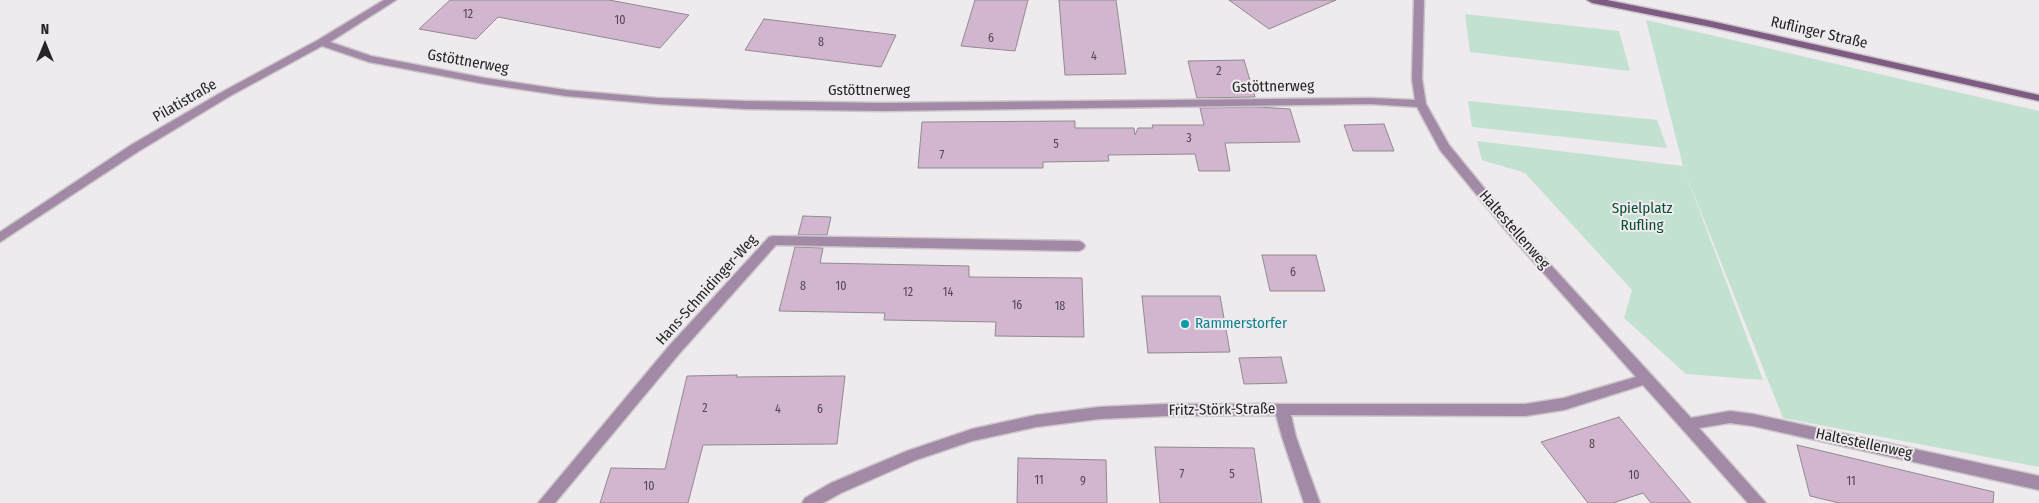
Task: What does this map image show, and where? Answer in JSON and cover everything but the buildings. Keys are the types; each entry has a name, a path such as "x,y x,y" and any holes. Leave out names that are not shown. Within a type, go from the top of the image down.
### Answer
{"street":[{"name":"Pilatistraße","path":"0,238 135,148 226,94 322,42 391,0"},
{"name":"Haltestellenweg","path":"1419,0 1417,79 1422,104 1444,148 1512,230 1758,503"},
{"name":"Ruflinger Straße","path":"1592,0 1702,22 2039,98"},
{"name":"Gstöttnerweg","path":"322,42 369,59 485,81 566,93 657,101 745,105 883,106 1370,101 1422,104"},
{"name":"Hans-Schmidinger-Weg","path":"546,503 674,350 773,240 1079,246"},
{"name":"Fritz-Störk-Straße","path":"810,503 836,488 912,455 972,435 1036,422 1099,413 1282,409 1525,410 1564,404 1646,379"},
{"path":"1282,409 1289,437 1312,503"},
{"name":"Haltestellenweg","path":"1688,425 1706,420 1730,417 1753,420 2039,483"}],"green space":[{"path":"1465,14 1619,31 1630,71 1470,52"},
{"name":"Spielplatz Rufling","path":"1646,20 2039,111 2039,467 1783,418 1683,167 1763,380 1686,374 1624,318 1632,290 1525,173 1482,160 1477,141 1683,166"},
{"path":"1468,101 1657,120 1667,148 1472,127"}],"place":[{"name":"Rammerstorfer","path":"1185,324"}]}
